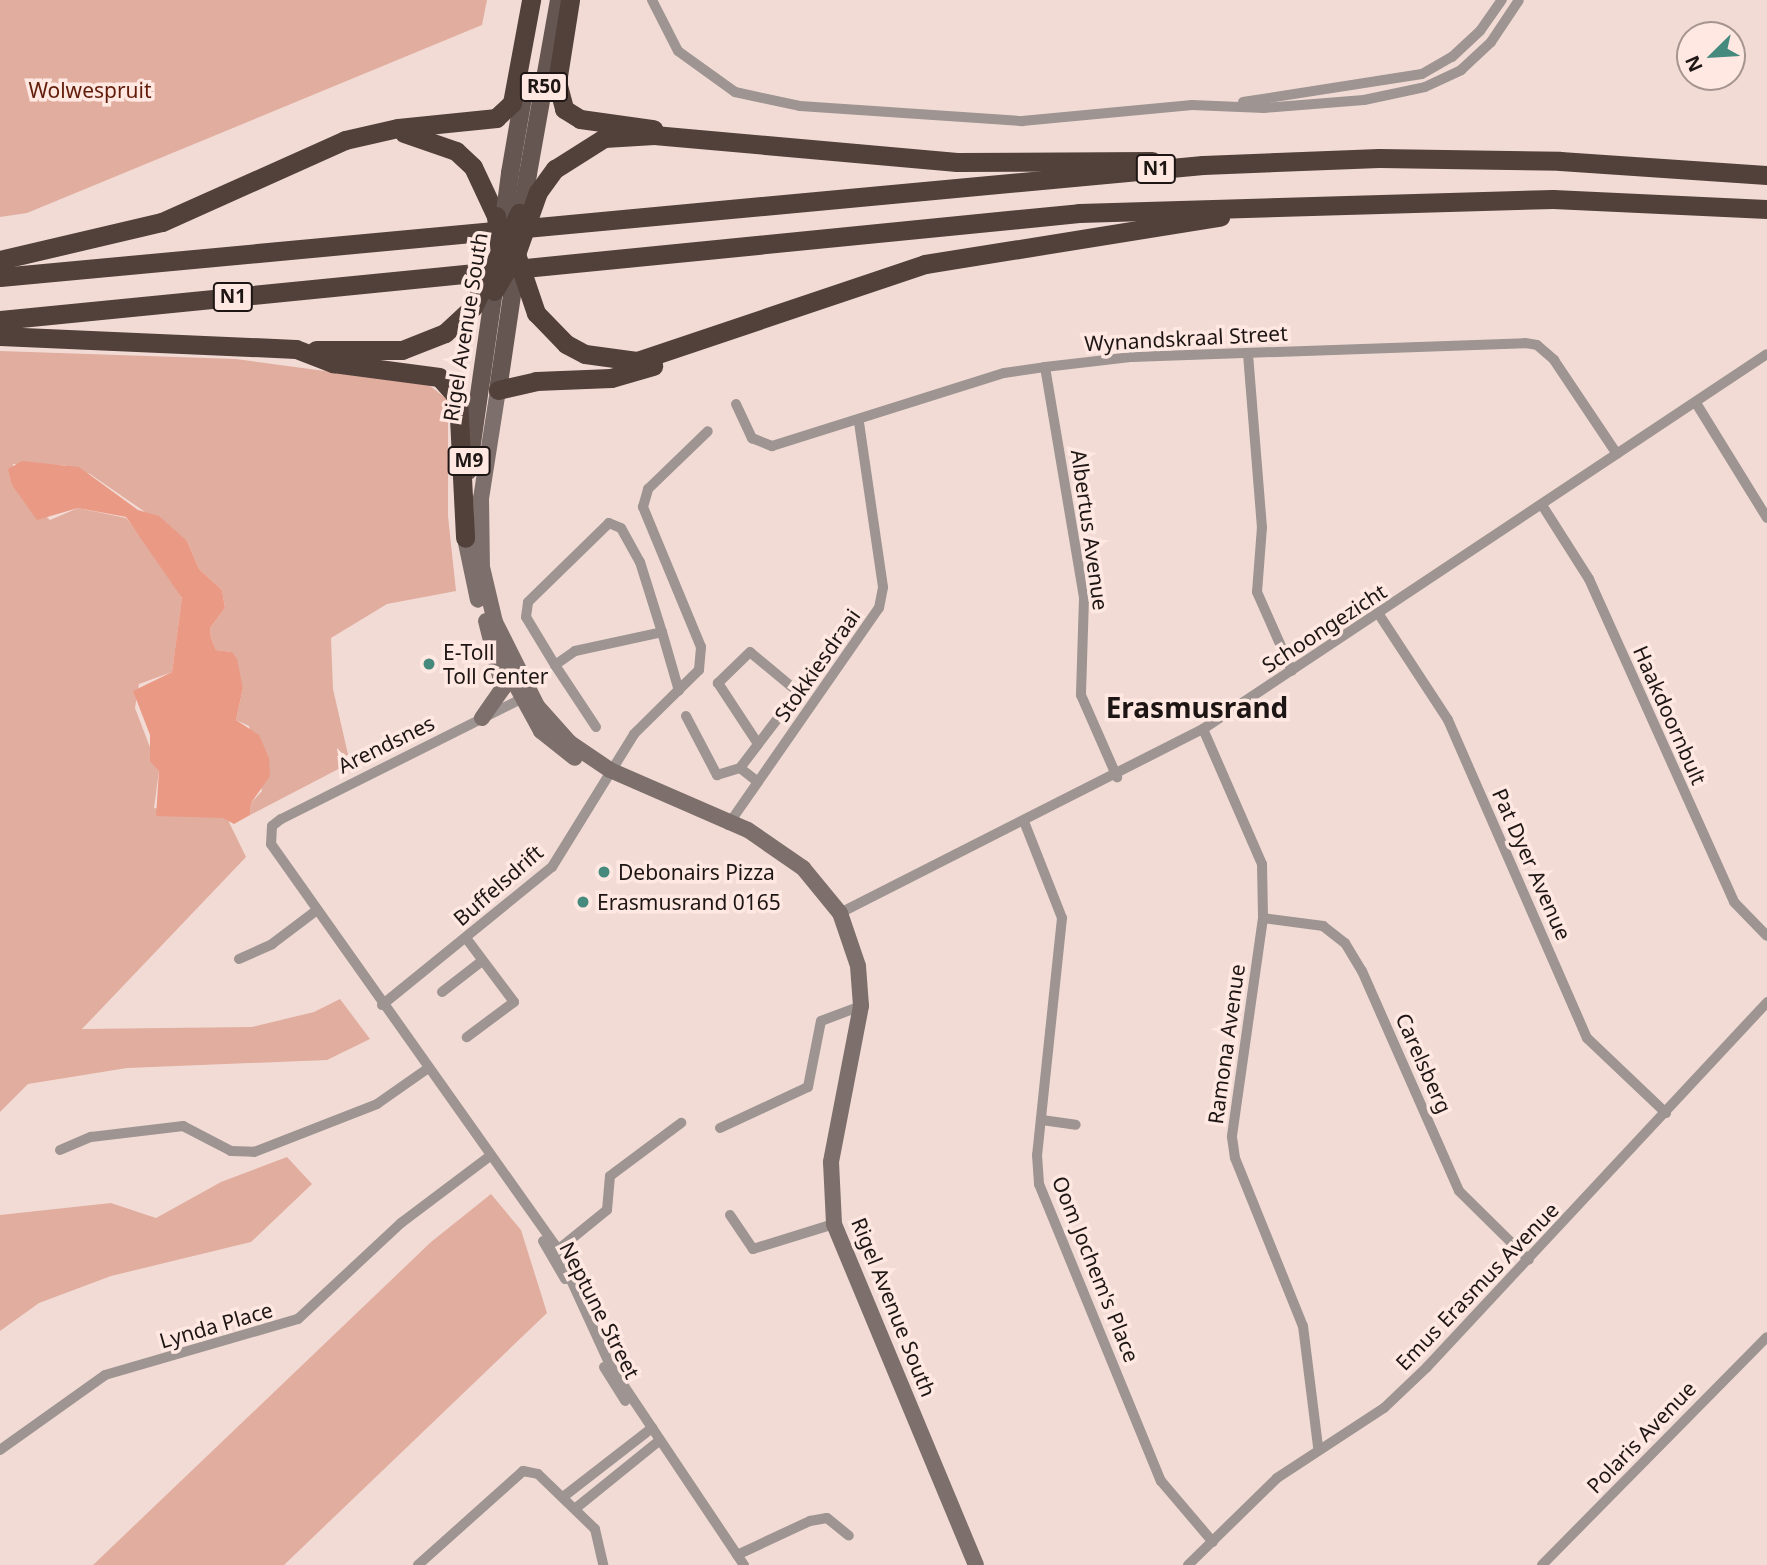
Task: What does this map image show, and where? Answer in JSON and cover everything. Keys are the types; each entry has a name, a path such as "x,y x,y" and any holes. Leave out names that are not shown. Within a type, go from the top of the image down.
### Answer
{"highway":[{"path":"0,260 162,222 373,132 474,123 503,114 512,103 533,0"},
{"path":"570,0 557,82 557,97 569,114 735,145"},
{"path":"306,159 389,135 421,136 456,151 473,167 508,211 510,232 506,271"},
{"path":"0,336 296,349 402,350 445,333 472,307 506,271 535,199 555,169 604,138 654,135 735,145 957,162 1117,158 1203,166"},
{"name":"N1","path":"0,277 1203,166 1393,158 1560,161 1767,175"},
{"name":"N1","path":"0,320 1079,213 1315,202 1553,199 1767,209"},
{"path":"508,211 506,271 536,313 566,344 619,362 670,352 780,313 961,256 1315,202"},
{"path":"498,390 536,381 635,374 780,313"},
{"path":"296,349 311,359 429,374 451,385 461,412 465,538"}],"main road":[{"name":"Rigel Avenue South","path":"525,697 495,622 482,567 481,498 506,331 510,173 533,0"},
{"name":"Rigel Avenue South","path":"508,211 528,174 559,0"},
{"name":"Rigel Avenue South","path":"506,271 489,323 478,386 465,538 485,619 548,737 608,773 728,824 764,843 803,868 840,913 858,967 861,1006 831,1162 834,1224 976,1565"},
{"path":"482,718 503,688 485,619"}],"street":[{"path":"652,0 665,34 696,68 717,83 759,100 1022,121 1237,104 1422,74 1452,57 1502,0"},
{"path":"1237,104 1264,108 1364,100 1425,87 1461,70 1505,26 1519,0"},
{"name":"Wynandskraal Street","path":"736,404 749,433 765,446 859,423 1004,373 1045,367 1132,357 1248,354 1406,344 1537,345 1566,375 1617,454"},
{"path":"1248,354 1262,527 1257,593 1292,671"},
{"name":"Schoongezicht","path":"840,913 1025,824 1203,729 1380,616 1767,354"},
{"name":"Albertus Avenue","path":"1045,367 1084,598 1081,695 1116,777"},
{"path":"1696,403 1767,518"},
{"name":"Stokkiesdraai","path":"728,824 865,632 881,599 859,423"},
{"name":"Buffelsdrift","path":"382,1005 552,867 634,734 699,670 702,654 643,507 648,489 708,431"},
{"name":"Haakdoornbult","path":"1542,505 1589,579 1734,902 1767,936"},
{"path":"596,727 526,617 528,602 609,523 621,528 640,562 679,691"},
{"name":"Pat Dyer Avenue","path":"1380,616 1448,720 1587,1038 1666,1113"},
{"path":"555,665 575,651 662,632"},
{"path":"686,716 717,775 740,768 799,692 750,652 718,683 758,744"},
{"name":"Arendsnes","path":"270,838 272,826 281,819 525,697"},
{"name":"Ramona Avenue","path":"1203,729 1259,848 1263,918 1232,1137 1235,1158 1303,1326 1318,1447"},
{"path":"740,768 758,782"},
{"name":"Oom Jochem's Place","path":"1025,824 1062,918 1037,1173 1047,1207 1165,1490 1213,1542"},
{"name":"Neptune Street","path":"270,838 382,1005 555,1252 603,1357 657,1442 740,1560"},
{"path":"239,959 272,944 317,910"},
{"name":"Carelsberg","path":"1263,918 1323,926 1345,943 1362,971 1459,1191 1529,1260"},
{"path":"466,938 514,1002 467,1037"},
{"path":"442,992 482,961"},
{"name":"Emus Erasmus Avenue","path":"1188,1565 1318,1447 1384,1408 1529,1260 1767,1002"},
{"path":"720,1128 808,1087 821,1021 861,1006"},
{"path":"60,1150 91,1137 183,1126 230,1151 254,1152 377,1104 427,1069"},
{"path":"1042,1120 1076,1125"},
{"path":"555,1252 607,1210 610,1176 681,1123"},
{"name":"Lynda Place","path":"0,1450 105,1375 298,1319 401,1223 489,1157"},
{"path":"730,1215 753,1249 834,1224"},
{"name":"Polaris Avenue","path":"1542,1565 1767,1337"},
{"path":"563,1497 650,1430"},
{"path":"576,1508 657,1442"},
{"path":"418,1565 517,1473 538,1474 576,1508 600,1538 603,1565"},
{"path":"740,1560 827,1518 849,1536"}],"green space":[{"name":"Wolwespruit","path":"0,0 487,0 482,25 27,213 0,217"},
{"path":"0,351 236,359 429,385 448,400 448,516 456,591 387,604 331,638 333,689 350,763 250,815 251,803 262,791 249,726 236,720 243,688 232,652 216,650 211,638 210,628 225,608 222,590 199,569 187,541 90,474 64,465 13,464 12,485 50,520 78,508 126,518 175,582 182,599 172,672 139,684 135,708 159,771 154,808 227,818 246,857 82,1029 252,1027 314,1012 340,999 370,1039 327,1060 127,1068 28,1084 0,1112"},
{"path":"287,1157 312,1184 251,1242 111,1276 39,1303 0,1331 0,1215 111,1203 156,1218 221,1182"},
{"path":"491,1194 521,1230 547,1313 284,1565 93,1565 431,1242"}],"shaded area":[{"path":"22,461 79,467 138,510 159,516 187,541 199,569 222,590 225,608 210,628 211,638 216,650 232,652 237,659 243,688 236,720 259,735 269,758 270,776 251,803 250,815 234,824 223,818 156,816 159,771 150,761 150,735 133,691 172,672 182,598 126,517 78,508 37,520 12,485 8,469"}],"place":[{"name":"E-Toll Toll Center","path":"429,664"},
{"name":"Debonairs Pizza","path":"604,872"},
{"name":"Erasmusrand 0165","path":"583,902"}],"district":[{"name":"Erasmusrand","path":"1197,707"}]}
